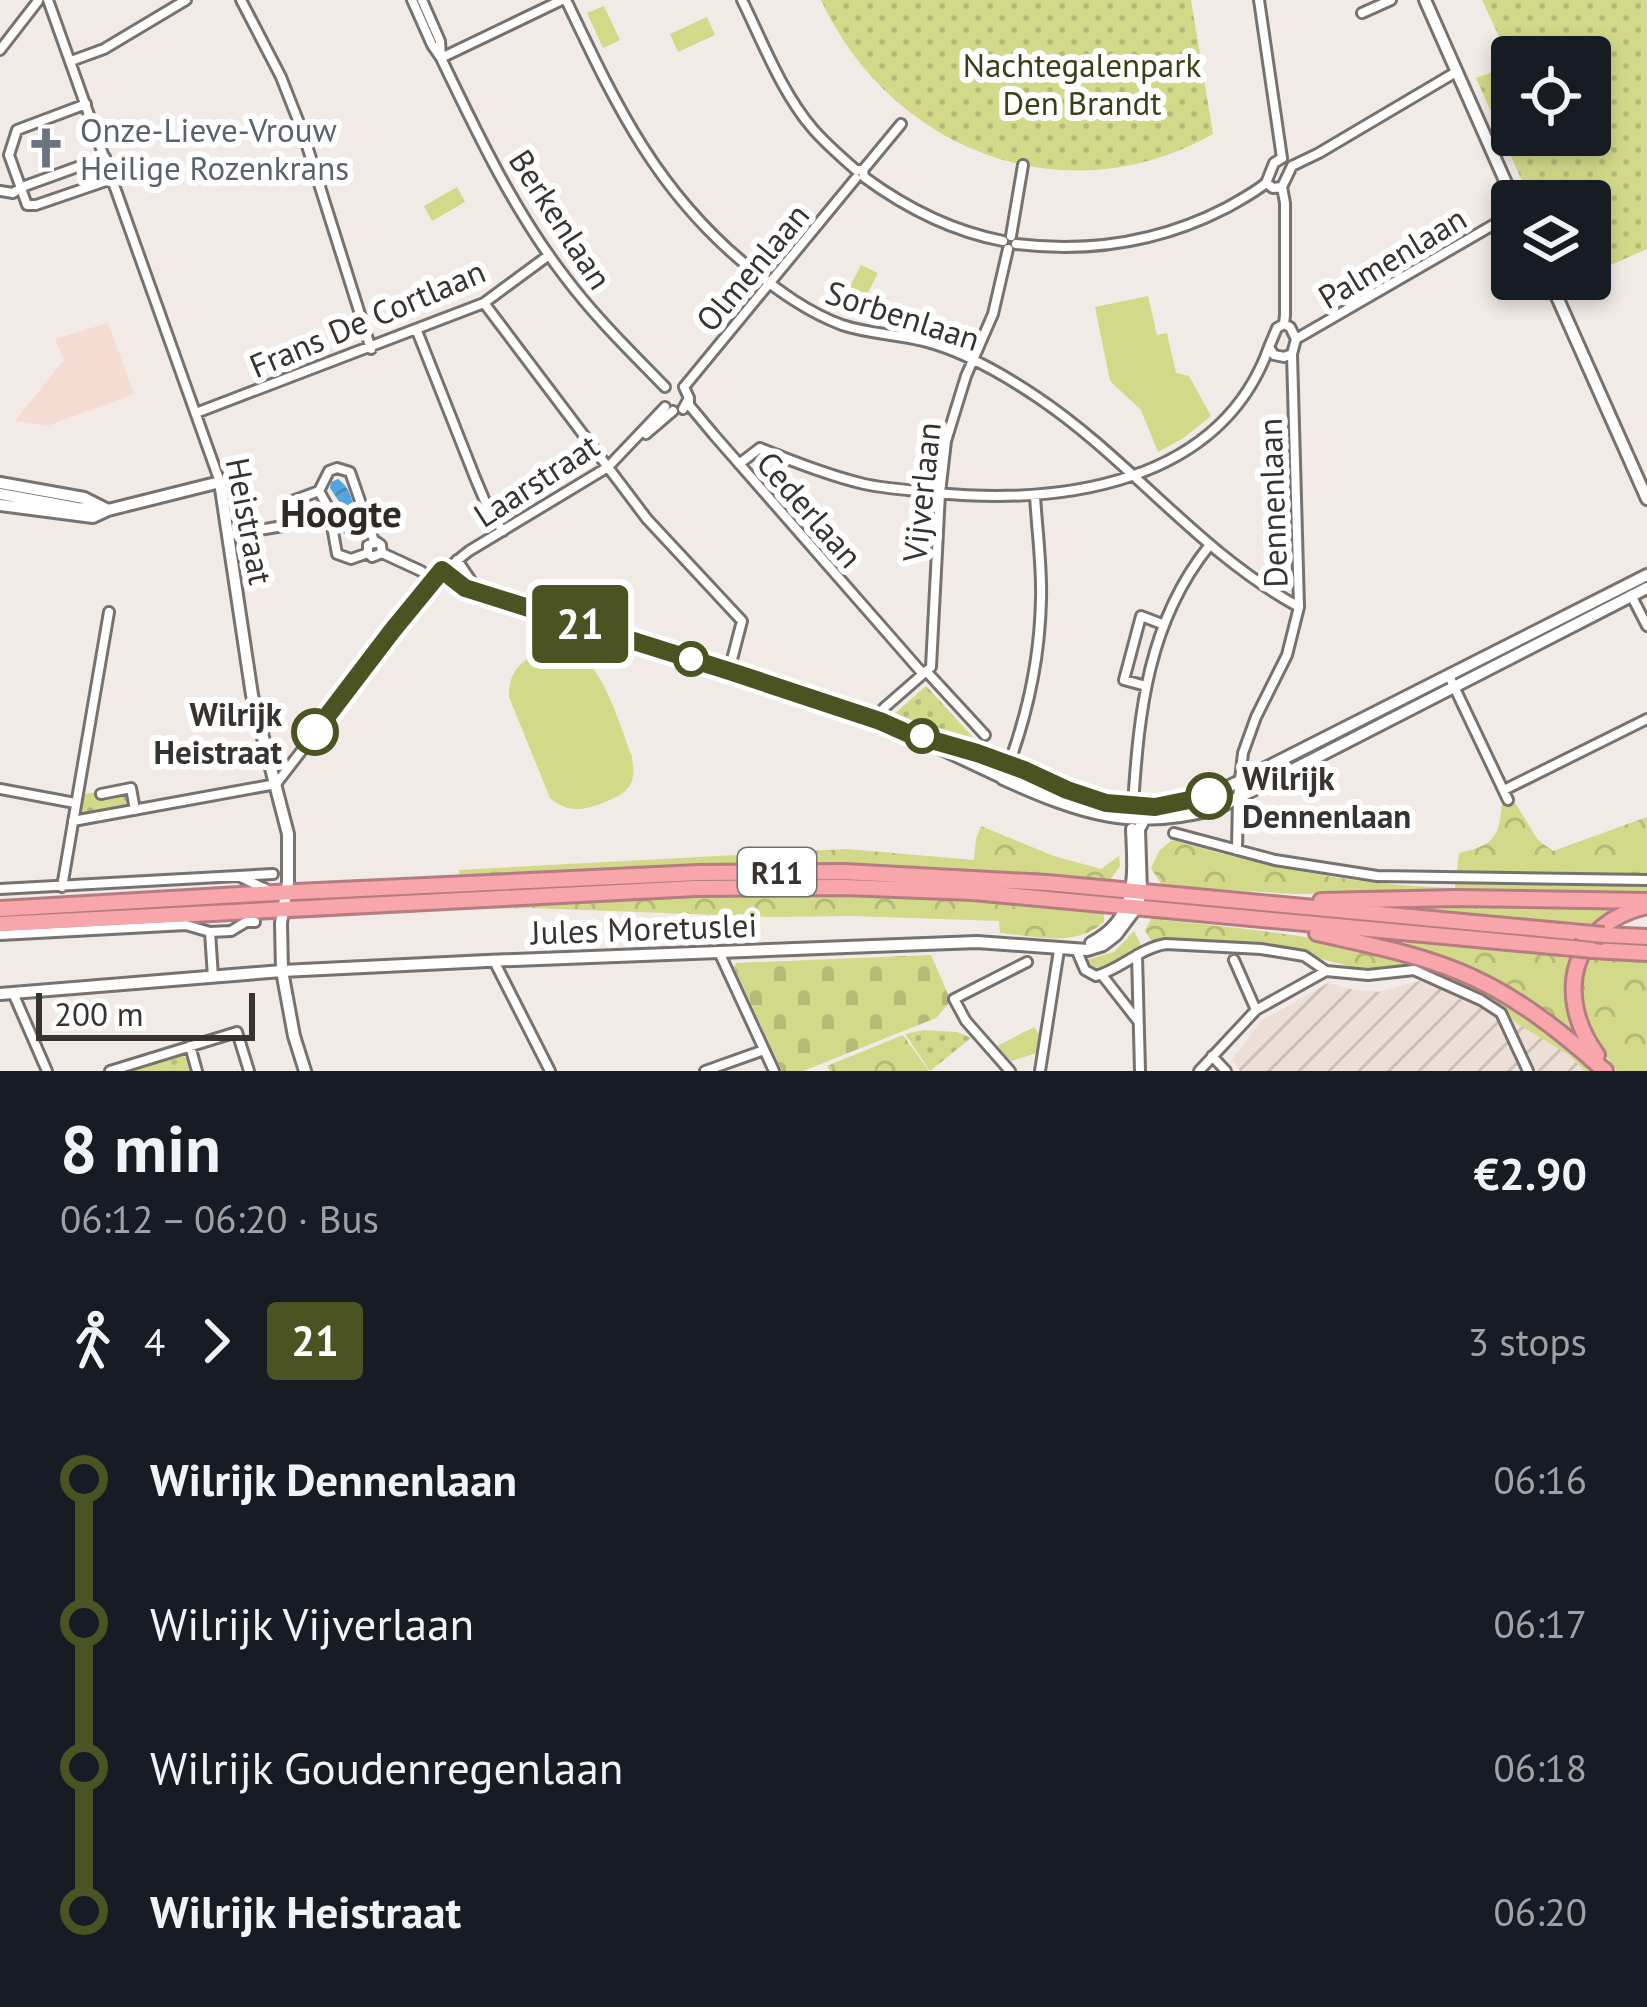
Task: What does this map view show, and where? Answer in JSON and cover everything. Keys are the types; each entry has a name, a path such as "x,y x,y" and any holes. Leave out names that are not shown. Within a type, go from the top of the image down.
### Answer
{"highway":[{"name":"R11","path":"0,909 770,872 913,874 1647,953"},
{"name":"R11","path":"0,924 52,923 281,898"},
{"path":"1286,914 1342,900 1647,903"},
{"path":"1607,1071 1579,1021 1574,977 1582,951 1600,928 1647,903"},
{"name":"R11","path":"1286,914 1647,937"},
{"path":"1286,914 1318,933 1461,972 1517,1002 1607,1071"}],"street":[{"name":"Heistraat","path":"48,0 220,482 252,695 288,834 290,854 281,898 282,971 302,1070"},
{"path":"71,62 104,49 186,0"},
{"path":"241,0 304,133 371,349"},
{"name":"Berkenlaan","path":"412,0 497,168 549,256 603,324 665,387"},
{"name":"Berkenlaan","path":"422,0 440,41 441,58"},
{"path":"441,58 564,0"},
{"name":"Sorbenlaan","path":"564,0 622,114 663,178 715,237 769,283 804,307 846,326 919,340 973,360 1057,410 1209,546 1299,607"},
{"path":"742,0 785,87 811,127 860,174 899,202 963,231 1009,242 1089,248 1140,240 1183,228 1250,195 1266,183 1274,163 1282,158 1292,166"},
{"path":"1259,0 1282,158"},
{"path":"1362,13 1391,0"},
{"path":"1424,0 1452,74 1504,180"},
{"path":"0,50 38,1"},
{"path":"1284,323 1286,203 1282,187 1292,166 1452,74"},
{"path":"86,104 16,130 4,155 27,205 112,179"},
{"name":"Olmenlaan","path":"684,387 901,124"},
{"path":"0,191 13,193 105,158"},
{"name":"Vijverlaan","path":"925,672 931,667 946,441 993,314 1023,165"},
{"path":"1266,183 1282,187"},
{"name":"Palmenlaan","path":"1296,339 1491,226"},
{"name":"Frans De Cortlaan","path":"196,413 484,303 549,256"},
{"path":"1558,300 1647,499"},
{"path":"484,303 647,519 742,621 729,671"},
{"path":"1284,323 1296,339"},
{"path":"740,464 760,448 868,485 1035,496 1084,490 1166,462 1199,442 1249,391 1276,328 1284,323"},
{"path":"417,331 490,513 502,531"},
{"name":"Dennenlaan","path":"1237,850 1239,783 1247,740 1287,655 1299,607 1292,354 1296,339"},
{"path":"1269,347 1274,355 1292,354"},
{"path":"676,383 684,387 677,407 661,399 665,387 676,383"},
{"name":"Laarstraat","path":"276,784 442,570 608,466 677,407"},
{"name":"Cederlaan","path":"677,407 686,409 714,436 986,735"},
{"path":"230,535 284,526 289,504 319,491 329,471 337,468 350,472 374,542"},
{"path":"0,505 93,517 220,482"},
{"path":"0,483 84,498 108,510"},
{"path":"319,491 329,508 337,554 351,559 382,553"},
{"path":"0,494 108,510"},
{"path":"1003,778 1028,695 1039,628 1042,598 1035,496"},
{"path":"368,553 368,545 374,542 382,545 382,553"},
{"path":"1135,899 1131,813 1146,686 1162,624 1187,574 1209,546"},
{"path":"382,553 433,580"},
{"path":"457,560 474,585 497,598"},
{"path":"442,570 465,588 878,720 1092,814 1131,813 1210,796 1452,682"},
{"path":"907,733 1009,764 1144,820 1204,812 1629,591 1647,575"},
{"path":"1629,591 1647,589"},
{"path":"1629,591 1647,626"},
{"path":"62,887 110,612"},
{"path":"1146,686 1124,680 1141,616 1162,624"},
{"path":"878,720 884,708 925,672"},
{"path":"1452,682 1506,795 1647,718"},
{"path":"73,821 276,784"},
{"path":"101,794 131,788 135,810"},
{"path":"0,789 76,803"},
{"path":"1135,899 1139,829 1144,820"},
{"path":"1174,833 1322,869 1377,876 1647,880"},
{"path":"0,889 273,874"},
{"path":"238,876 281,898"},
{"name":"Jules Moretuslei","path":"6,993 282,971 966,942 1087,950 1116,935 1135,899"},
{"path":"0,935 186,925 210,932 231,931 255,922"},
{"path":"210,932 213,976"},
{"path":"1076,949 1085,970 1096,976 1151,946 1166,944 1304,956 1326,971 1369,975 1414,970 1501,1013 1528,1071"},
{"path":"1040,1071 1059,950"},
{"path":"719,952 774,1071"},
{"path":"1137,955 1140,1071"},
{"path":"494,961 550,1071"},
{"path":"1234,961 1256,1010"},
{"path":"1010,1071 966,1021 954,999 1027,962"},
{"path":"1199,1071 1256,1010 1326,971"},
{"path":"1102,975 1139,1022"},
{"path":"6,993 47,1071"},
{"path":"110,1071 238,1032 249,1071"},
{"path":"190,1046 197,1071"},
{"path":"705,1071 764,1051"},
{"path":"1212,1056 1226,1071"}],"shaded area":[{"path":"108,323 134,394 47,426 15,421 64,360 55,339"},
{"path":"1427,979 1485,1002 1569,1055 1585,1071 1240,1071 1232,1059 1261,1021 1328,983 1378,992"}],"green space":[{"name":"Nachtegalenpark Den Brandt","path":"821,0 1191,0 1213,134 1156,159 1099,170 1042,168 987,155 937,130 891,96 852,52"},
{"path":"1482,0 1647,0 1647,249 1611,265 1611,180 1522,180 1511,156 1611,156 1611,36 1499,36"},
{"path":"604,6 620,40 603,48 587,13"},
{"path":"707,17 715,35 678,52 670,34"},
{"path":"1491,73 1491,112 1476,78"},
{"path":"457,187 465,202 432,221 424,206"},
{"path":"861,265 878,273 862,304 845,296"},
{"path":"1148,296 1157,335 1167,333 1176,373 1189,376 1211,416 1158,452 1141,410 1110,381 1095,307"},
{"path":"549,650 569,650 591,666 632,756 628,788 590,807 570,808 550,798 509,697 519,666"},
{"path":"926,686 979,744 893,715"},
{"path":"97,792 99,797 129,792 132,808 98,814 80,810 82,794"},
{"path":"1512,798 1538,840 1553,851 1647,817 1647,893 1296,894 1160,886 1151,868 1159,851 1172,840 1312,873 1455,888 1459,853 1492,838 1502,803"},
{"path":"981,826 1054,856 1101,869 1119,856 1120,866 1108,883 1018,873 819,863 460,877 459,870 847,849 974,860"},
{"path":"698,877 912,878 1106,893 1106,896 978,884 304,903 356,894"},
{"path":"870,894 1104,911 1104,922 1081,935 1054,938 1000,933 999,921 472,906 722,895"},
{"path":"1155,904 1579,938 1576,942"},
{"path":"1356,905 1620,906 1591,924"},
{"path":"1154,914 1163,920 1373,950 1454,976 1507,1002 1595,1071 1585,1071 1500,1009 1410,968 1362,970 1282,948 1152,942 1145,930"},
{"path":"1134,931 1142,947 1121,961 1099,968 1086,960 1114,952"},
{"path":"1407,940 1573,958 1569,1000 1580,1041 1405,949"},
{"path":"931,955 951,1001 936,1018 803,1071 782,1071 734,967 736,963"},
{"path":"1582,959 1647,961 1647,1071 1617,1071 1598,1045 1581,1006"},
{"path":"1034,1027 1040,1035 1037,1053 1011,1061 997,1046"},
{"path":"924,1030 971,1038 930,1071 905,1034"},
{"path":"903,1035 929,1071 830,1071 827,1066"},
{"path":"180,1054 188,1059 192,1071 121,1071"}],"water":[{"path":"338,479 361,519 359,533 347,537 342,531 346,512 330,488"}],"bus line":[{"name":"21","path":"315,732 442,570 465,588 977,753 1106,803 1155,807 1209,796"}],"place":[{"name":"Onze-Lieve-Vrouw Heilige Rozenkrans","path":"46,148"},
{"name":"Wilrijk Heistraat","path":"315,732"},
{"name":"Wilrijk Dennenlaan","path":"1209,796"}],"district":[{"name":"Hoogte","path":"341,512"}]}
